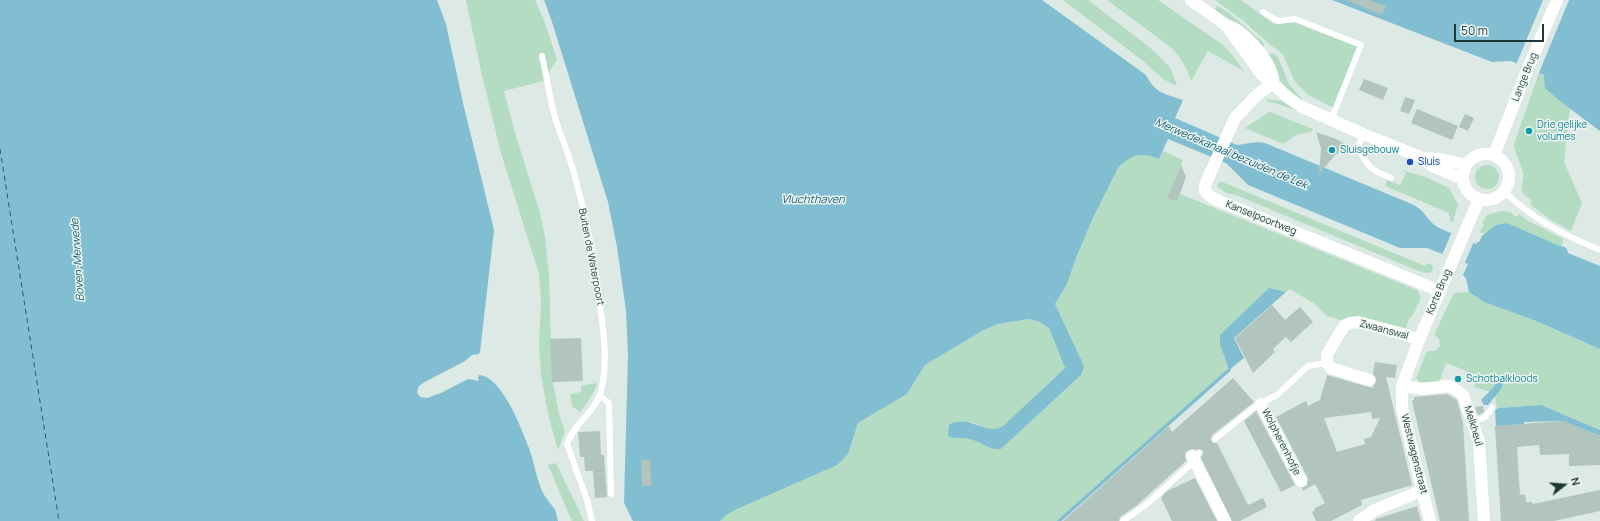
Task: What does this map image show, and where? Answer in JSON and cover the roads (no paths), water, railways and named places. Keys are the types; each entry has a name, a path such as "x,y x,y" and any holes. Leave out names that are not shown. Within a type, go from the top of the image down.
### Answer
{"street":[{"path":"1191,0 1226,25 1233,26 1241,32 1254,46 1273,75 1273,83 1300,106 1363,134 1423,158 1441,159 1466,166"},
{"name":"Lange Brug","path":"1494,155 1526,73 1557,0"},
{"name":"Kanselpoortweg","path":"1273,83 1257,95 1234,118 1205,187 1207,194 1211,197 1440,291"},
{"path":"1487,153 1494,155 1504,161 1509,171 1509,182 1505,192 1500,197 1493,200 1479,199 1468,191 1463,178 1466,166 1476,156 1487,153"},
{"path":"1423,158 1430,164 1463,178"},
{"name":"Korte Brug","path":"1402,386 1419,340 1479,199"},
{"name":"Zwaanswal","path":"1327,363 1327,354 1344,326 1354,322 1403,334 1419,340"},
{"path":"1327,363 1331,368 1369,380"},
{"name":"Melkheul","path":"1402,386 1423,389 1447,386 1452,387 1463,395 1471,420 1478,435 1481,450 1484,521"},
{"name":"Westwagenstraat","path":"1402,386 1402,408 1430,521"},
{"name":"Wolpherenhofje","path":"1261,404 1301,481"},
{"path":"1195,456 1225,521"},
{"path":"1359,521 1375,510 1423,490"}],"lane":[{"path":"1263,12 1278,21 1295,19 1361,45 1332,120"},
{"name":"Buiten de Waterpoort","path":"542,56 552,105 578,188 597,278 604,339 603,382 600,396 572,434 567,444 587,500 592,521"},
{"path":"1363,134 1358,147 1366,164 1372,170 1391,178"},
{"path":"1505,192 1520,206 1558,232 1600,250"},
{"path":"1215,439 1261,404 1277,395 1308,366 1327,363"},
{"path":"600,396 609,403 611,494"},
{"path":"1471,420 1486,417 1492,408"},
{"path":"1123,521 1147,504 1190,465 1195,456"}],"water":[{"name":"Boven-Merwede","path":"0,0 437,0 446,24 463,103 494,230 480,352 479,354 472,355 465,361 423,383 419,386 417,392 420,397 427,398 441,393 468,379 479,381 479,375 496,384 516,417 529,448 541,489 555,510 558,521 0,521"},
{"name":"Vluchthaven","path":"544,0 1042,0 1146,75 1153,86 1161,92 1183,100 1175,118 1237,145 1255,142 1265,143 1414,205 1421,210 1437,227 1476,244 1482,236 1496,225 1507,223 1562,247 1563,246 1567,249 1568,253 1600,266 1600,349 1536,321 1484,302 1469,292 1466,278 1463,275 1468,264 1427,248 1400,248 1248,185 1226,163 1168,139 1159,159 1147,155 1132,157 1118,168 1092,220 1067,284 1055,304 1084,366 1081,375 1001,449 993,449 966,438 955,438 948,436 949,425 957,422 964,422 990,429 996,429 1003,426 1065,368 1049,328 1040,322 1029,319 998,324 982,331 925,365 907,394 858,423 848,454 837,465 737,509 726,515 720,521 633,521 624,503 628,354 626,311 617,247 608,202"},
{"path":"1332,0 1600,0 1600,131 1545,88 1544,75 1511,61 1492,62"},
{"path":"1269,288 1286,292 1234,338 1244,358 1229,370 1220,344 1220,335"},
{"path":"1499,376 1505,377 1501,389 1488,405 1484,405 1481,400 1494,387"},
{"path":"1541,405 1600,430 1600,436 1563,421 1524,422 1524,424 1496,426 1495,410 1498,408"}],"waterway":[{"path":"1059,521 1229,370"}],"place":[{"name":"Drie gelijke volumes","path":"1529,131"},
{"name":"Sluisgebouw","path":"1332,150"},
{"name":"Sluis","path":"1410,162"},
{"name":"Schotbalkloods","path":"1458,379"}],"water label":[{"name":"Merwedekanaal bezuiden de Lek","path":"1231,154"}]}
